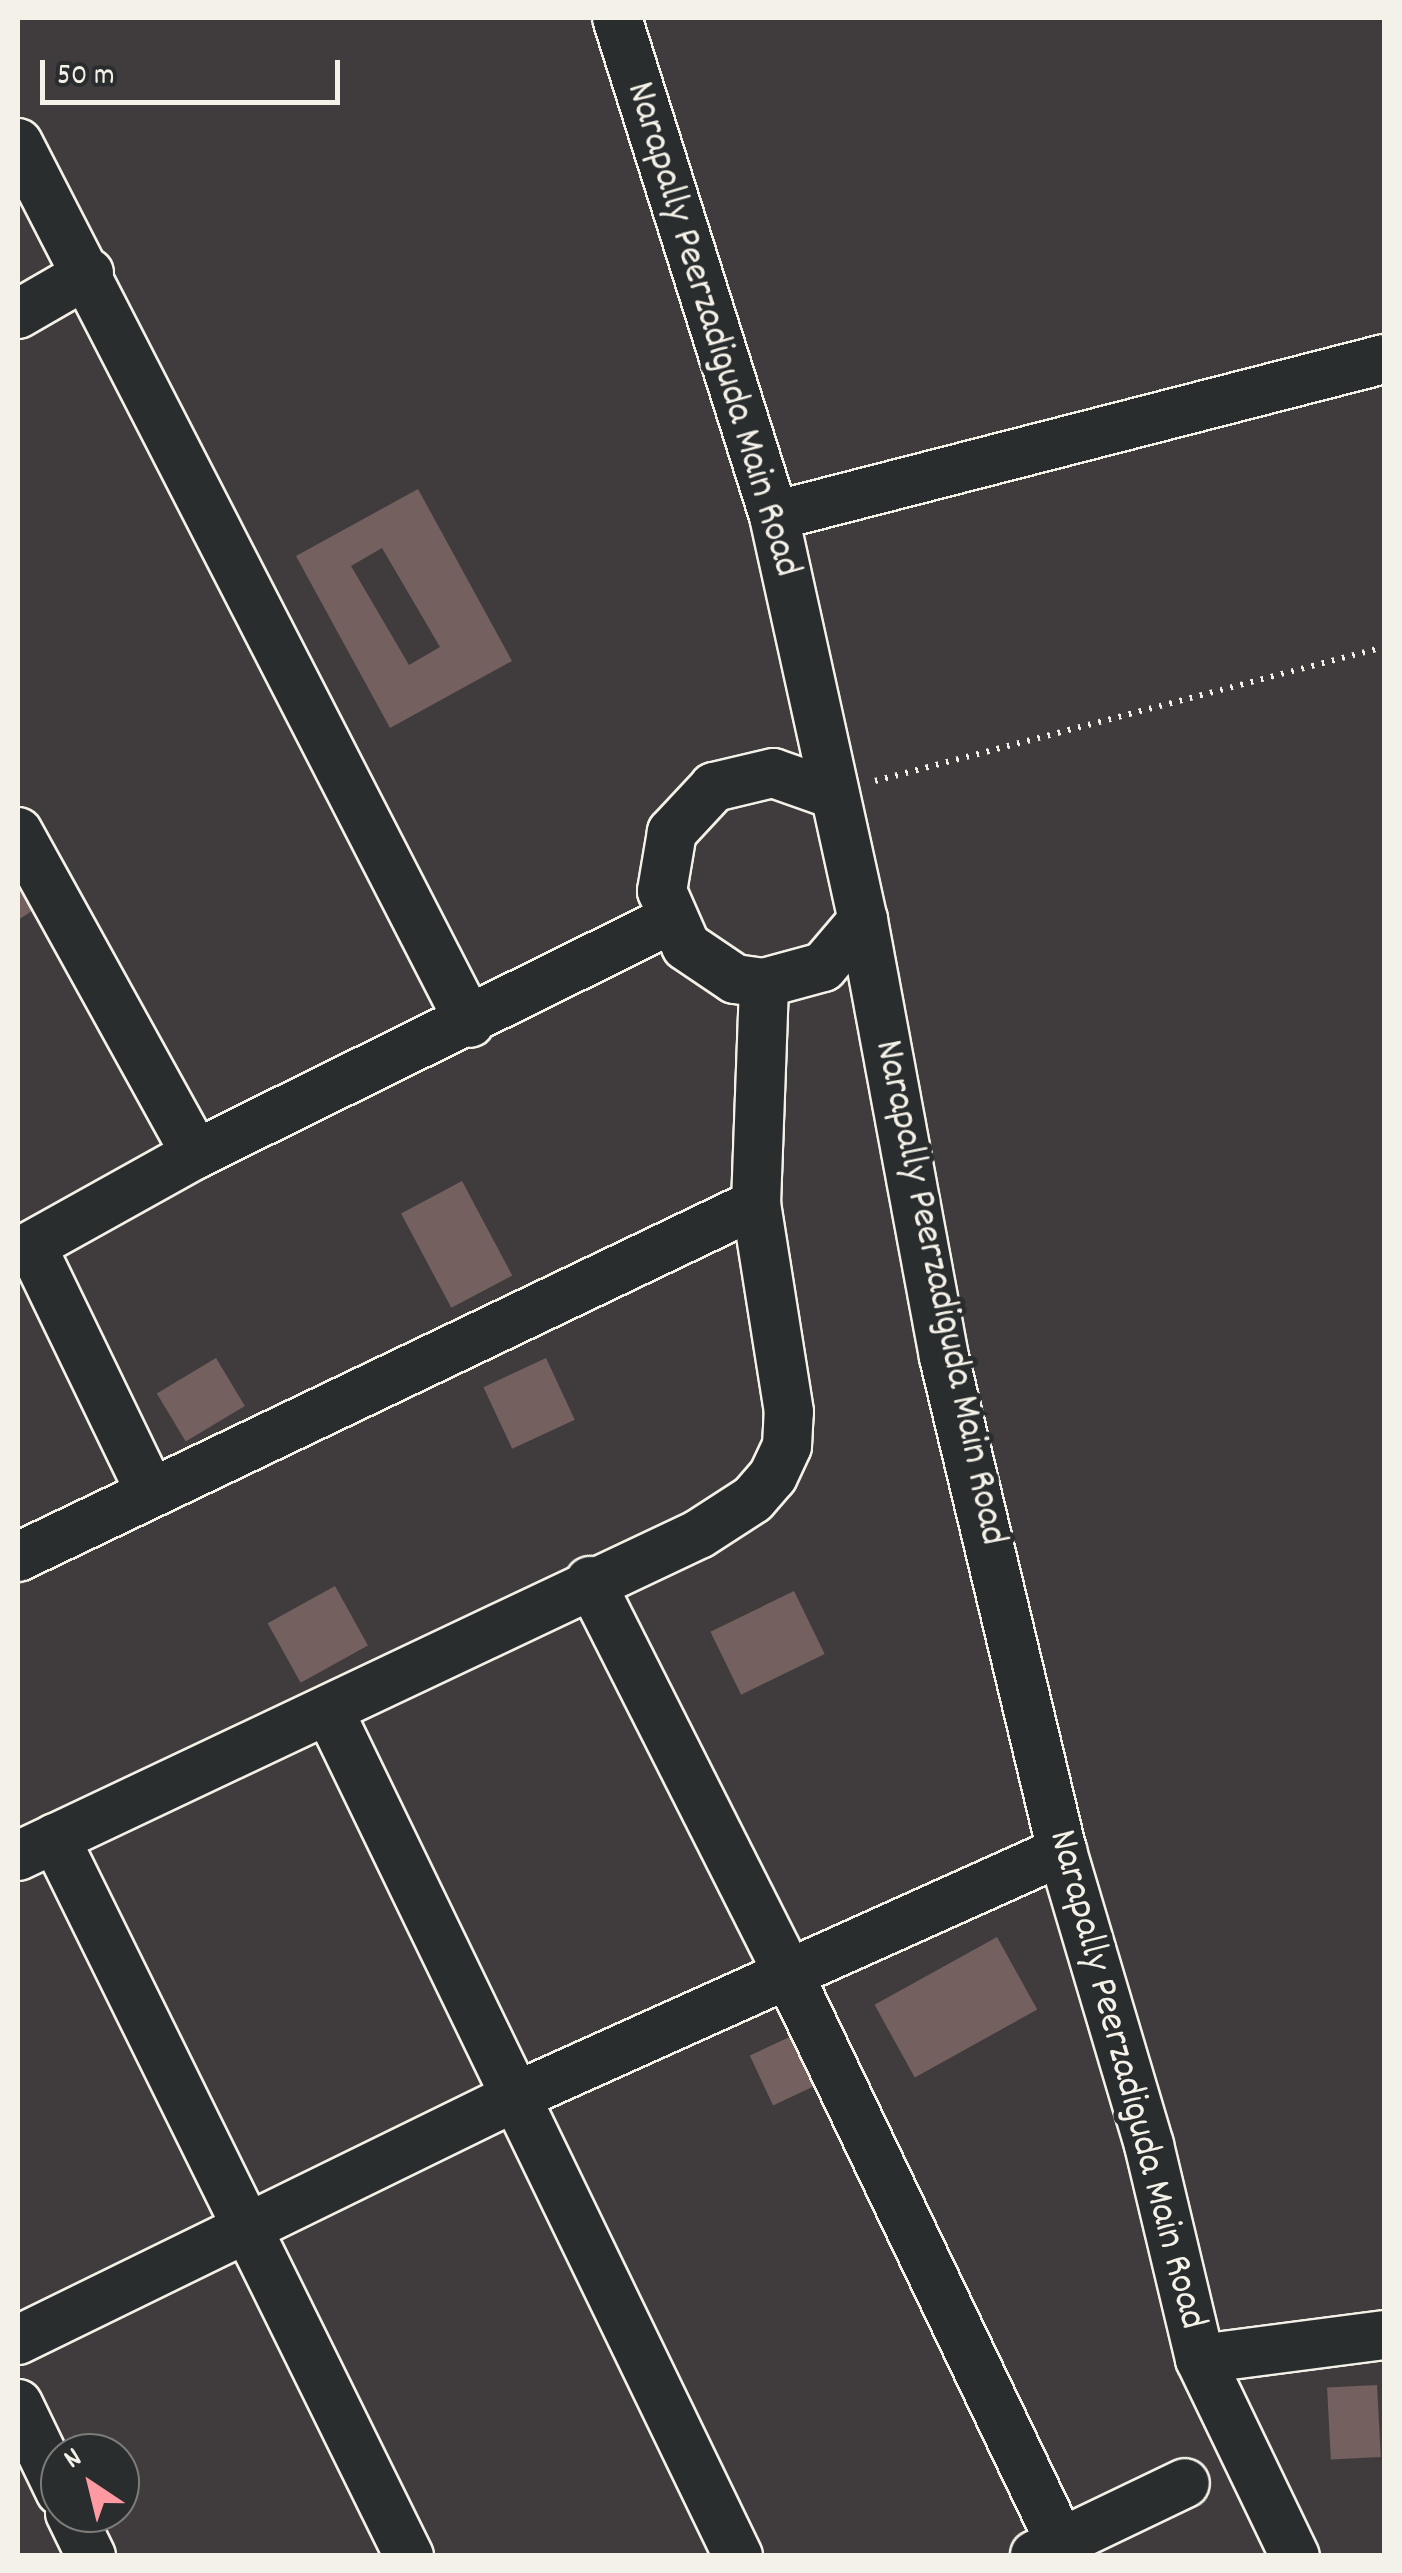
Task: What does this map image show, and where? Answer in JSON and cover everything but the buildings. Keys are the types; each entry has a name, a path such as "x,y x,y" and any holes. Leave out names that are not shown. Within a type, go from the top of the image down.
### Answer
{"street":[{"name":"Narapally Peerzadiguda Main Road","path":"617,18 774,516 830,793 863,920 944,1357 1062,1851 1149,2144 1200,2359 1295,2556"},
{"path":"18,143 88,272 470,1024"},
{"path":"18,314 88,272"},
{"path":"774,516 1384,358"},
{"path":"830,793 773,772 742,775 702,796 672,832 663,860 670,920 708,966 764,983 823,967 863,920"},
{"path":"18,832 196,1154"},
{"path":"151,1494 25,1250 196,1154 470,1024 670,920"},
{"path":"409,2556 242,2227 36,1847 330,1711 590,1581 699,1534 753,1499 787,1446 789,1412 756,1204 764,983"},
{"path":"18,1557 756,1204"},
{"path":"590,1581 790,1976 1054,2551 1185,2484"},
{"path":"330,1711 738,2556"},
{"path":"18,2340 242,2227 517,2096 1062,1851"},
{"path":"1200,2359 1384,2335"},
{"path":"18,2404 40,2450"},
{"path":"80,2533 91,2556"}],"path":[{"path":"830,793 1384,647"}]}
